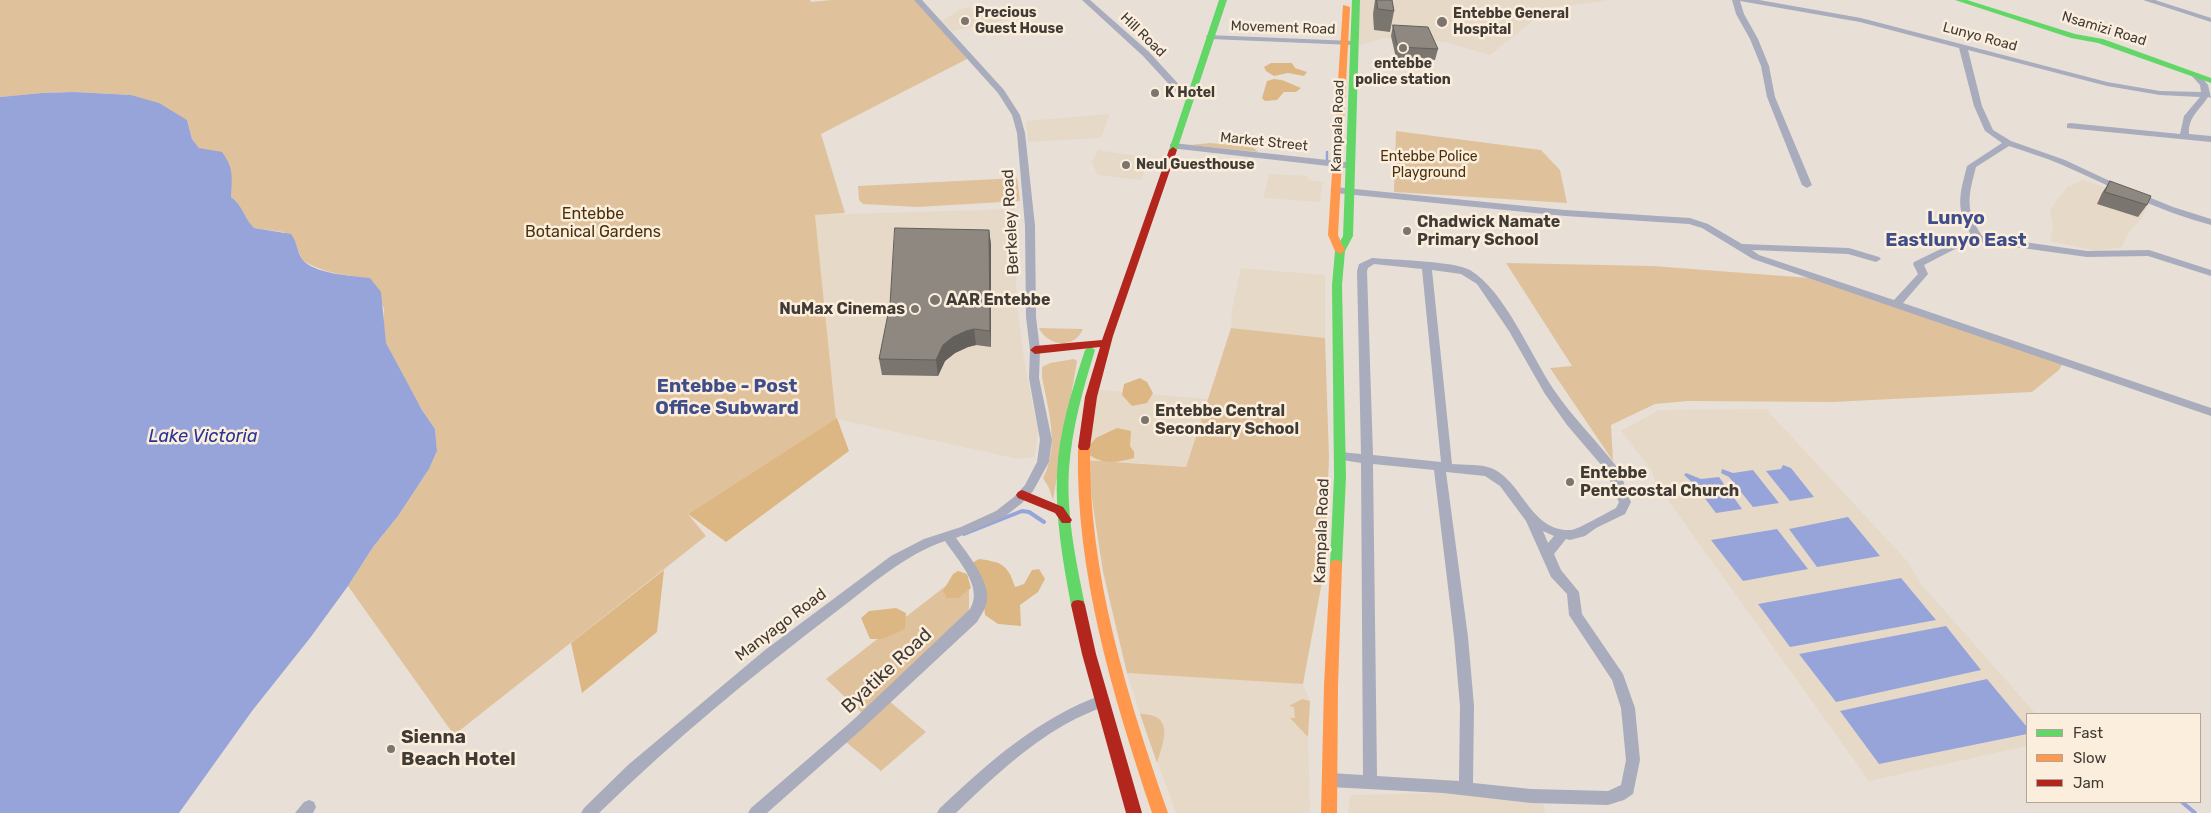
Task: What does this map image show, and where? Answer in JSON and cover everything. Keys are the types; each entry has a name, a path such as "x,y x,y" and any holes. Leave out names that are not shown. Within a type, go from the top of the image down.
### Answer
{"main road":[{"path":"1160,813 1142,761 1102,616 1090,557 1083,496 1084,448 1091,398 1106,343 1223,0"},
{"name":"Kampala Road","path":"1340,251 1333,235 1346,0"},
{"name":"Kampala Road","path":"1329,813 1330,686 1334,633 1340,456 1337,284 1340,251 1348,236 1356,0"},
{"name":"Nsamizi Road","path":"1959,0 2074,36 2100,41 2211,81"},
{"path":"1178,96 1210,1"},
{"path":"1036,350 1093,340 1106,343"},
{"path":"1093,340 1077,388 1067,446 1064,487 1066,520 1075,590 1102,701 1134,813"},
{"path":"1020,497 1058,510 1066,520"}],"street":[{"name":"Berkeley Road","path":"918,0 970,55 1001,92 1016,115 1021,133 1030,226 1031,317 1036,350 1034,378 1046,440 1043,462 1028,488 1020,497"},
{"name":"Hill Road","path":"1086,0 1146,54 1178,96"},
{"path":"1736,0 1740,14 1754,39 1765,66 1771,97 1807,185"},
{"name":"Lunyo Road","path":"1743,0 1838,15 2107,84 2160,93 2208,95"},
{"path":"2146,0 2211,20"},
{"name":"Movement Road","path":"1210,36 1355,44"},
{"path":"1962,47 1978,106 1989,131 2008,143 2062,162 2111,185 2170,209 2211,222"},
{"path":"2184,135 2185,123 2189,114 2208,95 2206,88 2195,74"},
{"path":"2070,126 2184,135 2211,139"},
{"path":"1979,239 1966,220 1963,202 1972,166 2008,143"},
{"name":"Market Street","path":"1173,146 1351,166"},
{"path":"1335,190 1565,213 1690,220 1705,226 1756,256 1779,266 2211,412"},
{"path":"1896,304 1923,274 1918,264 1950,248 1979,239 2087,254 2149,253 2211,274"},
{"path":"1740,247 1849,251 1876,258"},
{"path":"1370,783 1362,266 1372,261 1427,266 1464,271 1481,282 1514,330 1549,391 1571,422 1613,471 1619,491 1625,502 1621,512 1592,525 1580,533 1570,535 1563,534 1531,519"},
{"path":"1427,266 1443,468 1468,706 1466,789"},
{"path":"1330,780 1416,784 1531,796 1608,798 1620,795 1628,789 1633,760 1625,701 1618,678 1576,615 1573,592 1556,573 1548,552 1531,519 1504,483 1488,472 1340,456"},
{"name":"Manyago Road","path":"589,813 696,715 770,654 895,560 911,550 982,523 1000,514 1020,497"},
{"path":"1548,552 1563,534"},
{"name":"Byatike Road","path":"756,813 857,725 972,618 978,609 981,598 978,584 947,535"},
{"path":"945,813 994,767 1039,734 1060,720 1102,701"}],"shaded area":[{"name":"Entebbe General Hospital","path":"1357,0 1609,0 1550,7 1490,55 1445,42 1385,38 1348,49"},
{"path":"970,7 973,10 1005,10 1013,19 952,31 942,21 960,9"},
{"path":"1271,63 1292,63 1295,68 1307,72 1304,76 1288,73 1274,76 1266,71 1264,67"},
{"path":"1274,79 1282,80 1301,88 1296,92 1284,92 1277,100 1265,101 1262,98 1267,81"},
{"path":"1110,114 1101,138 1028,142 1026,121"},
{"path":"1098,150 1149,158 1141,180 1097,175 1092,162"},
{"path":"1269,174 1308,176 1309,180 1323,182 1320,202 1263,198"},
{"path":"2083,180 2147,207 2142,218 2128,233 2122,247 2096,251 2050,241 2053,226 2050,210 2067,187"},
{"path":"1014,209 1017,304 1024,359 1038,431 1035,457 1018,459 836,419 815,215"},
{"path":"1241,268 1325,275 1325,338 1231,328 1232,309"},
{"path":"1140,378 1147,382 1153,393 1147,403 1132,406 1122,395 1124,384"},
{"name":"Entebbe Central Secondary School","path":"1091,389 1208,399 1186,467 1085,459"},
{"path":"1766,409 1907,561 1921,584 2035,713 2026,713 2026,746 1869,781 1655,482 1652,471 1621,431 1659,410"},
{"path":"837,418 849,451 726,542 688,514"},
{"path":"1117,428 1131,431 1130,446 1134,452 1134,458 1114,462 1101,461 1085,450 1096,438"},
{"path":"979,559 993,561 1003,566 1010,573 1015,587 1024,584 1032,570 1039,569 1045,579 1038,592 1020,605 1021,626 998,624 985,615 984,605 970,564"},
{"path":"664,570 657,632 582,693 571,643"},
{"path":"958,571 967,574 971,588 958,598 947,598 943,591 953,574"},
{"path":"896,608 906,613 905,629 883,639 870,639 861,618 869,611"},
{"path":"1127,673 1250,677 1303,684 1310,701 1308,737 1310,813 1176,813"},
{"path":"1442,793 1543,800 1545,813 1348,813 1350,795"}],"green space":[{"name":"Entebbe Botanical Gardens","path":"0,0 810,0 811,2 831,0 917,0 967,59 821,134 845,213 815,215 836,419 688,514 706,536 454,735 348,586 373,547 398,516 429,469 437,451 435,429 422,410 385,343 384,309 370,278 343,275 318,268 302,260 293,237 283,232 254,228 231,197 231,190 192,139 187,120 131,95 74,92 0,97"},
{"name":"Entebbe Police Playground","path":"1396,131 1541,150 1560,170 1567,203 1394,192"},
{"path":"1210,143 1253,147 1258,152 1190,145"},
{"path":"1017,178 1020,201 917,207 863,204 859,200 858,186"},
{"path":"1506,263 1653,266 1823,279 2063,363 2059,370 2032,392 1833,402 1687,401 1655,404 1611,425 1613,461 1550,368 1572,366"},
{"path":"1039,328 1083,329 1074,340 1061,343 1049,339"},
{"path":"1231,328 1325,338 1329,458 1324,571 1303,684 1127,673 1103,572 1086,460 1186,467"},
{"path":"1074,359 1077,361 1053,500 1043,478 1048,466 1052,441 1042,367 1050,363"},
{"path":"961,574 969,589 969,615 863,714 826,679"},
{"path":"1302,699 1310,701 1308,737 1290,718 1295,718 1294,707 1289,706"},
{"path":"889,701 926,732 881,771 846,742"},
{"path":"1140,714 1151,715 1158,718 1162,723 1164,737 1157,763"}],"water":[{"name":"Lake Victoria","path":"74,92 131,95 159,103 187,120 192,139 199,148 222,152 226,158 231,173 231,197 238,203 254,228 291,234 302,259 315,268 344,275 370,278 381,292 386,343 422,410 435,429 437,451 429,469 398,516 373,547 348,586 310,638 252,711 179,813 0,813 0,97"},
{"path":"1783,465 1791,468 1814,497 1790,501 1766,471 1781,469"},
{"path":"1722,469 1733,473 1753,470 1779,503 1753,507 1729,477 1721,473"},
{"path":"1686,473 1701,479 1719,477 1742,509 1716,513 1694,484 1684,475"},
{"path":"1848,517 1880,556 1817,567 1789,529"},
{"path":"1777,529 1808,569 1743,581 1711,540"},
{"path":"1901,578 1936,620 1790,647 1758,604"},
{"path":"1946,626 1981,670 1836,702 1799,654"},
{"path":"1987,679 2026,726 2026,734 1879,764 1840,711"}],"building":[{"path":"1377,0 1392,0 1394,11 1378,9"},
{"path":"1393,25 1428,27 1438,49 1398,47"},
{"path":"2110,181 2151,196 2147,205 2105,192"},
{"path":"895,228 989,230 990,331 974,329 953,337 943,345 936,360 879,359 890,304"}],"waterway":[{"path":"1327,152 1327,160"},
{"path":"964,534 1022,511 1029,512 1044,522"},
{"path":"2183,803 2195,813"}],"traffic: fast":[{"path":"1173,150 1223,0"},
{"path":"1336,565 1340,476 1337,285 1340,251 1348,236 1356,0"},
{"path":"1959,0 2074,36 2100,41 2211,81"},
{"path":"1078,605 1066,531 1063,471 1071,418 1090,350"}],"traffic: slow":[{"path":"1340,251 1333,235 1346,7"},
{"path":"1084,447 1085,505 1097,590 1118,675 1160,813"},
{"path":"1329,813 1331,686 1336,565"}],"traffic: jam":[{"path":"1084,447 1091,397 1108,336 1173,150"},
{"path":"1035,350 1105,343"},
{"path":"1022,495 1059,510 1066,520"},
{"path":"1078,605 1089,654 1134,813"}],"place":[{"name":"Precious Guest House","path":"965,21"},
{"name":"Entebbe General Hospital","path":"1442,22"},
{"name":"entebbe police station","path":"1403,48"},
{"name":"K Hotel","path":"1155,93"},
{"name":"Neul Guesthouse","path":"1126,165"},
{"name":"Chadwick Namate Primary School","path":"1407,231"},
{"name":"AAR Entebbe","path":"935,300"},
{"name":"NuMax Cinemas","path":"915,309"},
{"name":"Entebbe Central Secondary School","path":"1145,420"},
{"name":"Entebbe Pentecostal Church","path":"1570,482"},
{"name":"Sienna Beach Hotel","path":"391,749"}],"district":[{"name":"Lunyo Eastlunyo East","path":"1956,230"},
{"name":"Entebbe - Post Office Subward","path":"727,398"}]}
